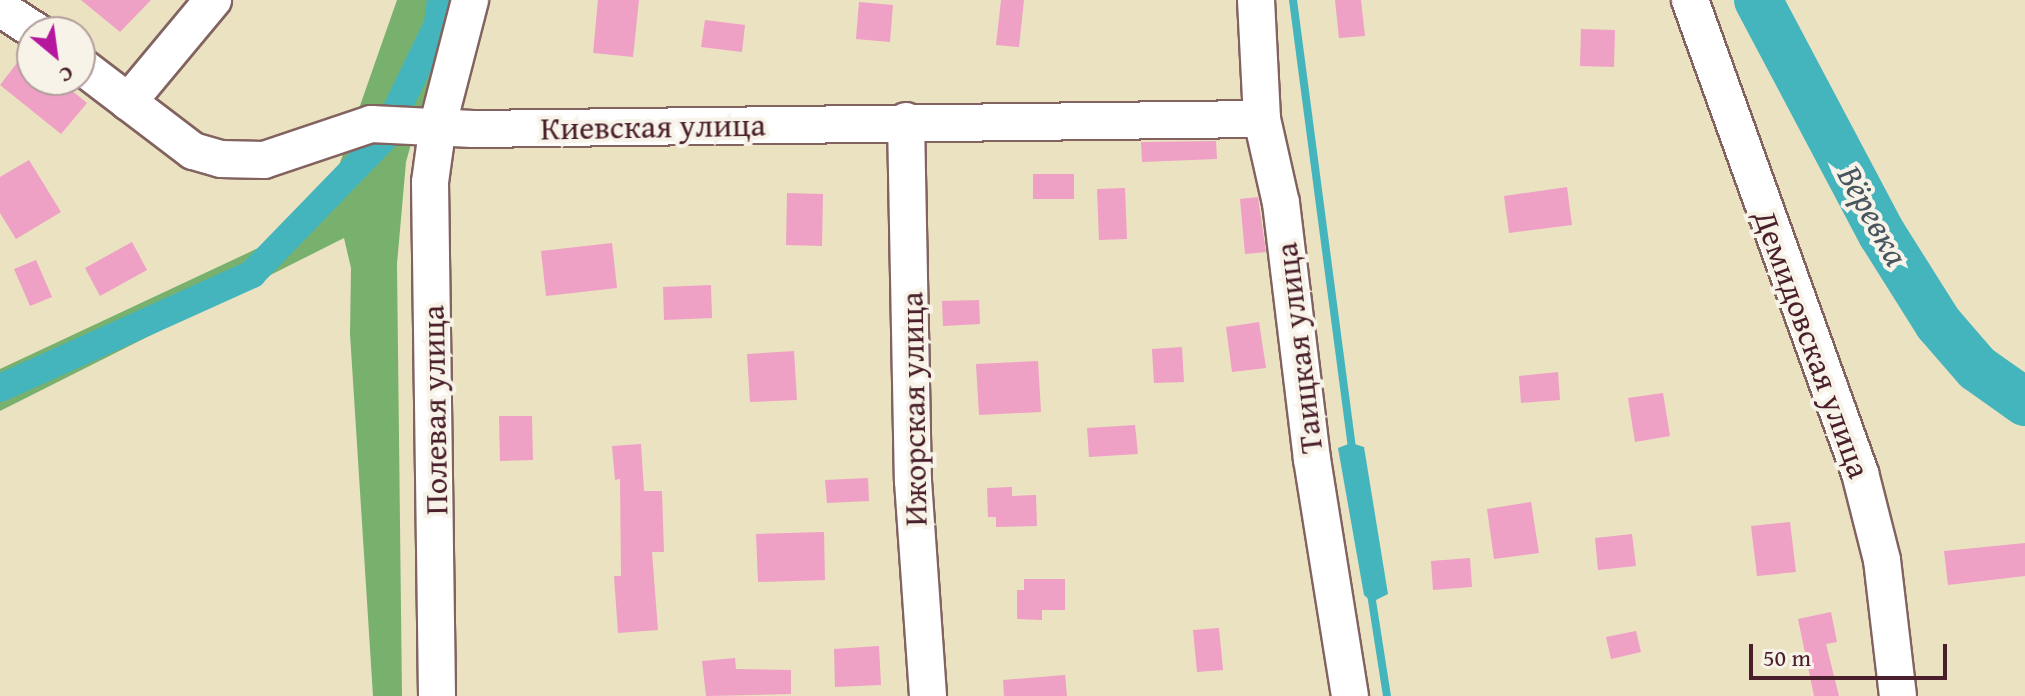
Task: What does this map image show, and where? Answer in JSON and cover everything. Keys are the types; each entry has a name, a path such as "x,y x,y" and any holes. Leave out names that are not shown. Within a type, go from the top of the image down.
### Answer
{"street":[{"path":"128,102 213,0"},
{"name":"Полевая улица","path":"437,696 430,182 438,124 470,0"},
{"name":"Таицкая улица","path":"1256,0 1262,119 1281,203 1312,459 1350,696"},
{"name":"Демидовская улица","path":"1690,0 1860,473 1882,560 1898,696"},
{"name":"Киевская улица","path":"96,77 193,151 221,159 264,160 371,124 438,124 473,129 906,121 1262,119"},
{"name":"Ижорская улица","path":"906,121 913,481 928,696"}],"green space":[{"path":"397,0 451,0 406,162 397,264 402,696 373,696 350,334 351,268 344,238 0,411 0,369 269,243 335,177"}],"water":[{"path":"1351,443 1364,447 1388,594 1372,602 1364,595 1338,448"}],"building":[{"path":"81,0 151,0 120,32"},
{"path":"598,0 639,0 633,57 593,53"},
{"path":"1001,0 1024,0 1019,47 996,45"},
{"path":"1335,0 1361,0 1365,36 1339,38"},
{"path":"859,2 893,5 890,42 856,39"},
{"path":"705,20 745,25 742,52 701,47"},
{"path":"1581,29 1615,30 1614,67 1580,66"},
{"path":"16,64 16,96 78,96 87,103 61,134 0,85"},
{"path":"1216,141 1217,159 1142,162 1141,142"},
{"path":"29,160 61,212 16,239 0,213 0,177"},
{"path":"1033,174 1074,174 1074,199 1033,199"},
{"path":"1567,187 1572,225 1509,233 1504,196"},
{"path":"1125,188 1127,239 1099,240 1097,189"},
{"path":"787,193 823,194 822,246 786,245"},
{"path":"1258,197 1266,252 1245,254 1240,199"},
{"path":"132,242 147,270 100,296 85,268"},
{"path":"612,243 617,288 546,296 541,251"},
{"path":"36,260 52,297 30,306 14,269"},
{"path":"711,285 712,318 664,320 663,287"},
{"path":"979,300 980,324 943,326 942,301"},
{"path":"1259,322 1266,368 1232,372 1226,327"},
{"path":"1182,347 1184,382 1154,383 1152,349"},
{"path":"794,351 797,400 750,402 747,354"},
{"path":"1038,361 1041,412 979,415 976,364"},
{"path":"1558,372 1560,400 1521,403 1519,376"},
{"path":"1663,393 1670,436 1635,442 1628,398"},
{"path":"499,416 532,416 533,460 500,461"},
{"path":"1135,425 1138,454 1089,457 1087,428"},
{"path":"641,444 644,491 662,491 664,552 652,552 658,630 618,633 614,576 621,576 620,479 615,480 612,446"},
{"path":"868,478 869,501 827,503 825,480"},
{"path":"1012,487 1012,496 1036,495 1037,526 996,527 996,517 988,517 987,488"},
{"path":"1531,502 1539,553 1494,559 1487,509"},
{"path":"1790,522 1796,572 1757,576 1751,526"},
{"path":"824,532 825,580 758,582 756,534"},
{"path":"1632,534 1636,566 1598,570 1595,538"},
{"path":"2025,543 2025,576 1948,585 1944,551"},
{"path":"1470,558 1472,587 1433,590 1431,561"},
{"path":"1024,579 1065,579 1065,610 1042,610 1042,620 1017,619 1017,590 1024,590"},
{"path":"1831,612 1837,642 1826,644 1839,696 1814,696 1798,619"},
{"path":"1219,628 1223,670 1197,672 1193,630"},
{"path":"1636,631 1641,652 1611,659 1606,637"},
{"path":"879,646 881,685 835,687 834,649"},
{"path":"735,658 736,669 791,670 791,694 706,696 702,661"},
{"path":"1065,675 1067,696 1004,696 1003,680"}],"waterway":[{"path":"0,388 252,274 382,140 438,24 441,0"},
{"path":"1293,0 1353,454"},
{"name":"Вёревка","path":"1758,0 1882,234 1938,323 1977,368 2025,402"},
{"path":"1371,594 1387,696"}]}
